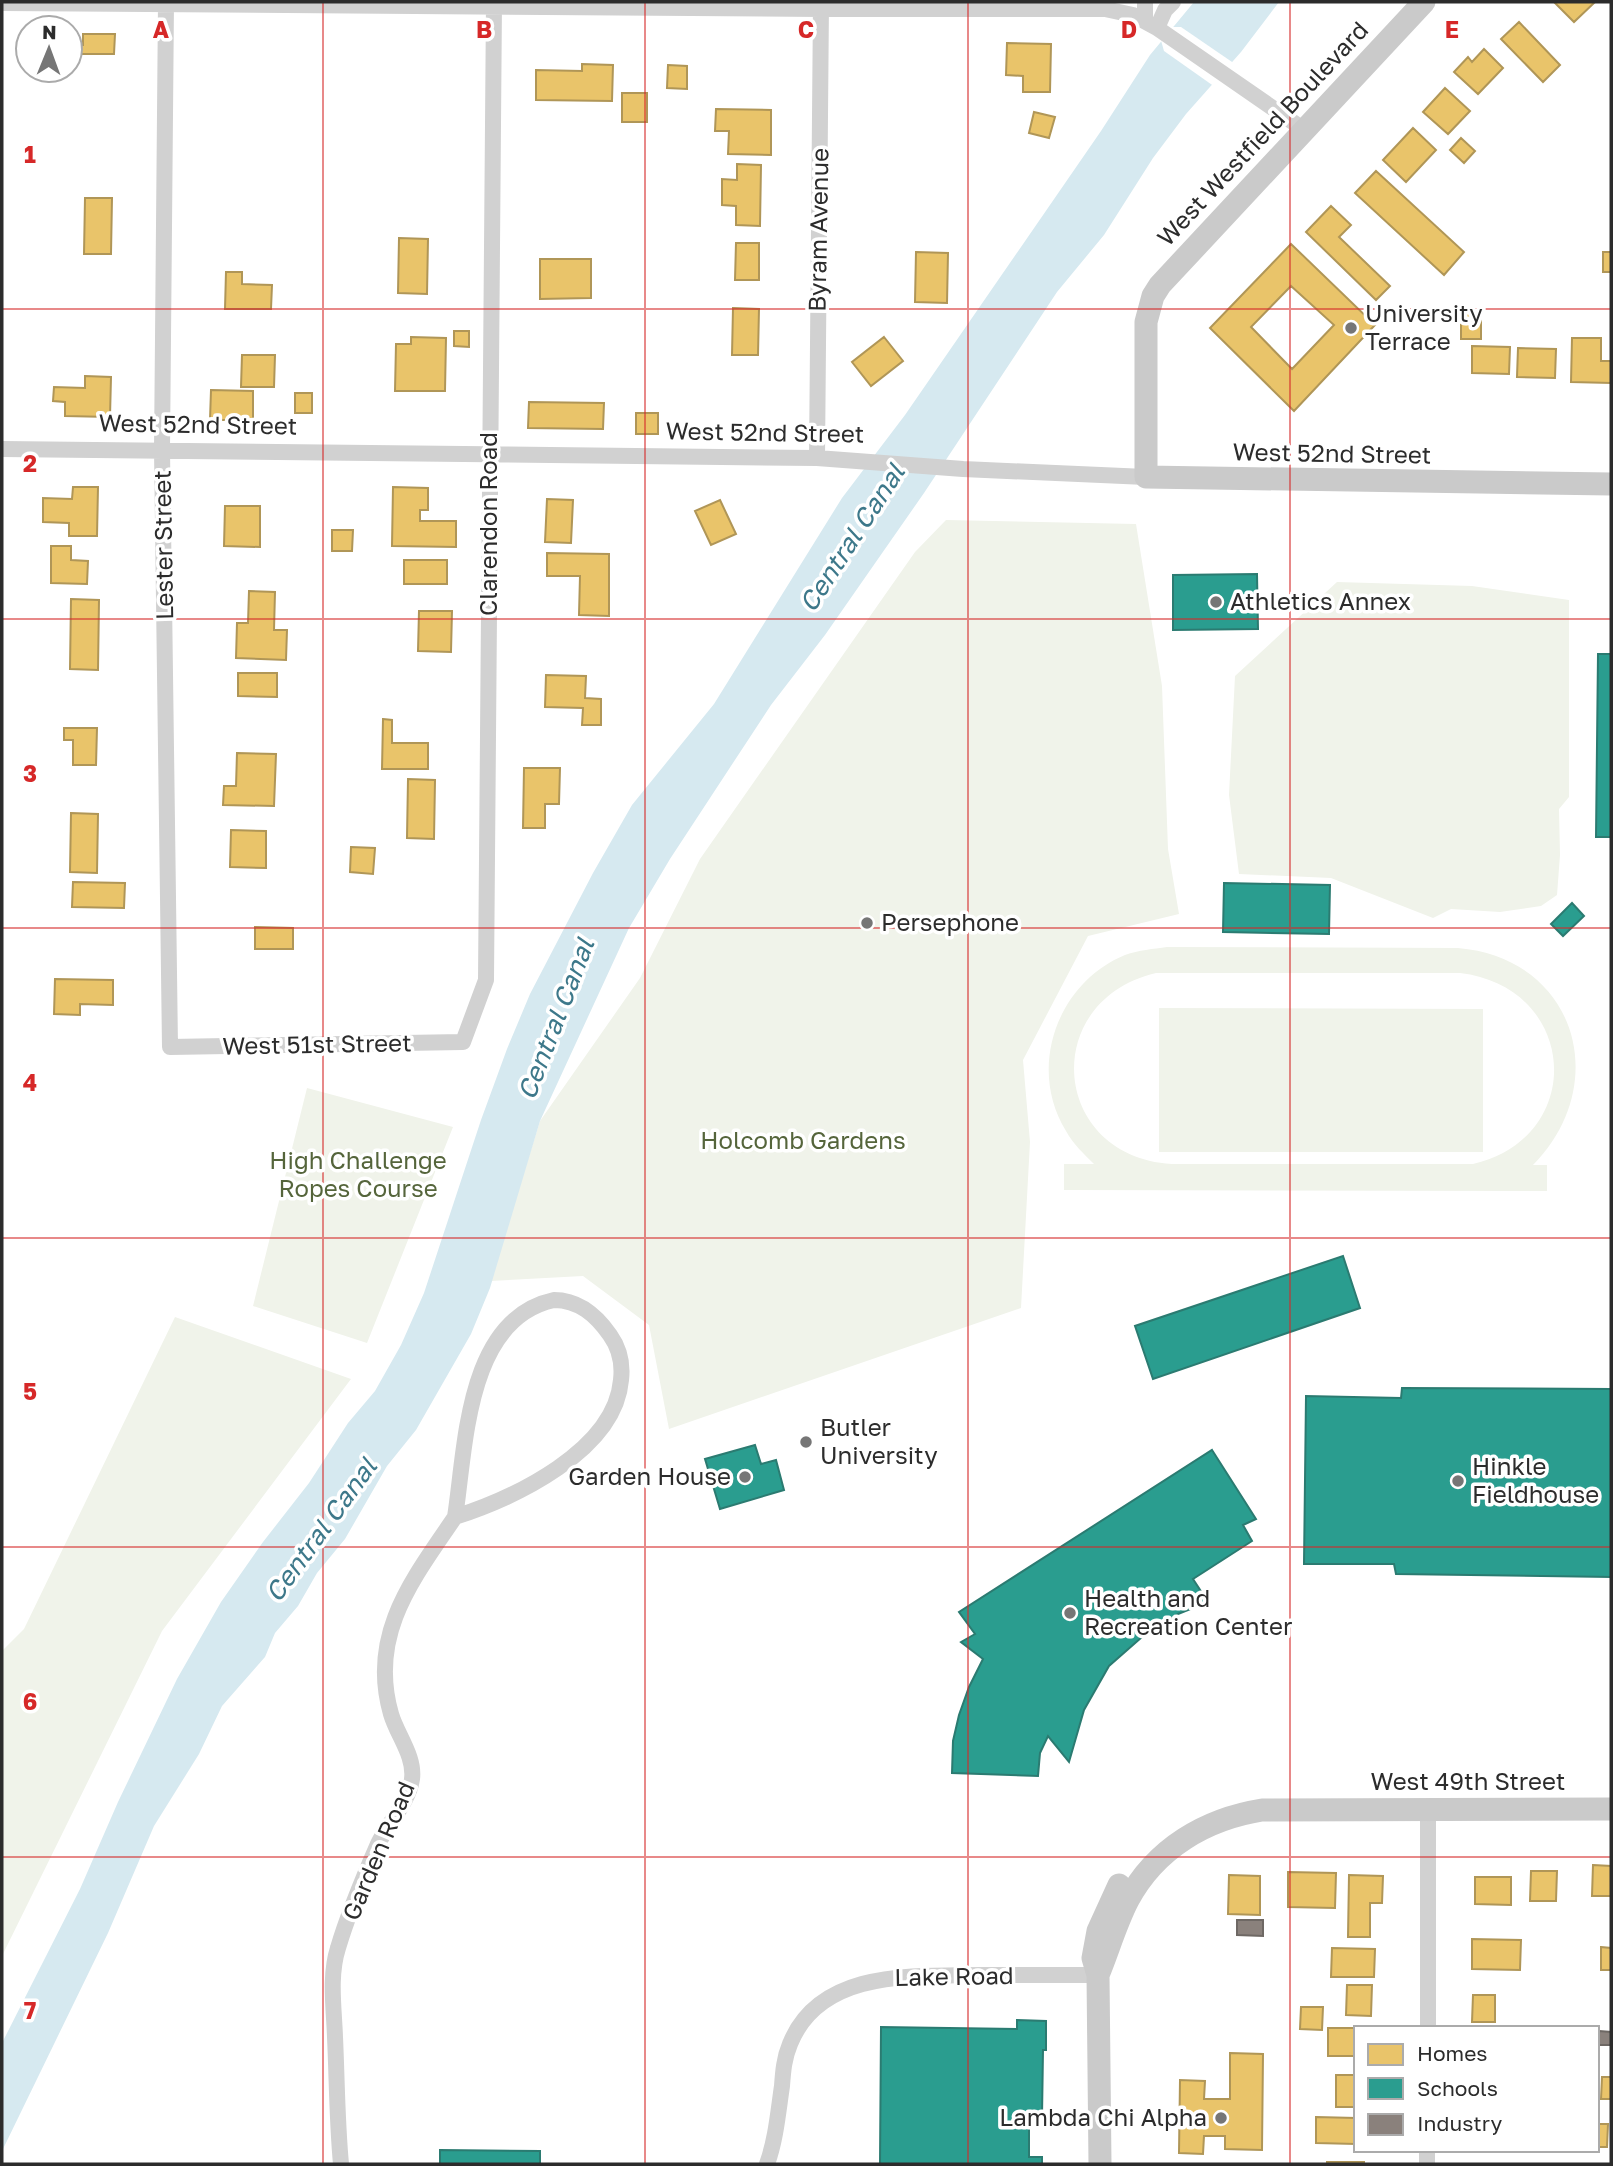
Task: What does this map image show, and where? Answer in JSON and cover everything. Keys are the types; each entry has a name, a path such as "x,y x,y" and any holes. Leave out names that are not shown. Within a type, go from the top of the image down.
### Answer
{"street":[{"path":"1145,2 1151,24"},
{"path":"1151,24 1173,2"},
{"name":"West Westfield Boulevard","path":"1146,477 1146,330 1148,309 1160,285 1175,265 1424,2"},
{"path":"2,3 821,6 1118,10 1151,24 1303,129"},
{"name":"Lester Street","path":"166,3 162,450 170,1047"},
{"name":"Clarendon Road","path":"463,1042 486,980 494,4"},
{"name":"Byram Avenue","path":"817,458 821,6"},
{"name":"West 52nd Street","path":"2,449 817,458 963,469 1146,477 1611,484"},
{"name":"West 51st Street","path":"170,1047 463,1042"},
{"name":"Garden Road","path":"341,2164 333,1982 335,1959 378,1844 410,1790 412,1780 411,1760 394,1723 387,1694 385,1669 388,1639 402,1598 455,1517 474,1392 492,1348 508,1326 537,1304 559,1300 581,1306 604,1326 620,1352 620,1389 611,1415 587,1444 549,1473 482,1508 455,1517"},
{"name":"West 49th Street","path":"1098,1975 1128,1900 1143,1878 1178,1841 1240,1807 1262,1810 1611,1808"},
{"path":"1428,1808 1428,2026"},
{"path":"1098,1975 1100,2164"},
{"name":"Lake Road","path":"767,2164 776,2135 789,2047 803,2020 829,1998 860,1984 913,1976 1098,1975"}],"green space":[{"name":"Holcomb Gardens","path":"946,520 1136,524 1162,686 1168,849 1179,914 1088,936 1023,1060 1030,1142 1021,1308 669,1429 649,1325 583,1276 490,1281 540,1121 640,978 700,859 915,552"},
{"path":"1337,582 1472,586 1569,600 1569,797 1559,809 1557,895 1541,906 1500,912 1451,909 1433,918 1331,878 1239,874 1229,795 1235,676"},
{"path":"1167,947 1458,948 1498,957 1531,975 1555,1000 1570,1030 1576,1063 1572,1098 1558,1133 1533,1165 1547,1165 1547,1191 1064,1190 1064,1164 1094,1164 1069,1136 1055,1106 1049,1081 1055,1030 1066,1006 1082,985 1101,968 1125,955","holes":["1156,973 1460,973 1499,984 1528,1005 1546,1032 1554,1064 1551,1095 1536,1125 1510,1149 1473,1164 1172,1164 1132,1155 1102,1135 1083,1108 1074,1076 1077,1044 1092,1014 1118,989"]},
{"path":"1159,1008 1483,1009 1483,1152 1159,1152"},
{"name":"High Challenge Ropes Course","path":"307,1088 453,1127 367,1343 253,1306"},
{"path":"175,1317 351,1379 162,1631 2,1956 2,1651 24,1629"}],"water":[{"name":"Central Canal","path":"1194,2 1279,2 1241,52 1186,114 1153,158 1104,235 1057,292 924,493 825,635 771,705 670,859 629,928 540,1121 490,1288 471,1334 416,1430 387,1466 345,1539 317,1573 298,1606 275,1633 265,1657 222,1706 199,1754 154,1826 108,1933 2,2151 2,2043 80,1889 177,1679 221,1602 309,1483 348,1423 375,1391 401,1345 424,1293 507,1049 530,994 593,873 632,805 714,704 842,498 905,415 1101,131 1150,55"}],"pier":[{"path":"1168,27 1181,27 1235,64 1215,87 1164,51 1160,37"}],"building: Homes":[{"path":"1554,2 1595,2 1574,22"},
{"path":"1519,22 1560,65 1543,82 1501,39"},
{"path":"84,34 115,34 114,54 84,54"},
{"path":"1007,43 1051,44 1050,92 1023,92 1023,76 1006,75"},
{"path":"1484,49 1503,68 1478,94 1454,72 1468,57 1472,62"},
{"path":"582,64 613,65 612,101 536,100 536,70 582,71"},
{"path":"668,65 687,66 687,89 667,88"},
{"path":"1445,88 1470,111 1448,134 1423,112"},
{"path":"622,93 647,93 647,122 622,122"},
{"path":"716,109 771,110 771,155 728,154 729,131 715,131"},
{"path":"1034,112 1055,117 1049,138 1029,133"},
{"path":"1413,128 1436,150 1406,182 1383,160"},
{"path":"1461,138 1475,151 1464,163 1450,150"},
{"path":"737,164 761,165 760,226 736,225 736,206 722,205 722,179 737,180"},
{"path":"1376,171 1464,252 1444,275 1355,193"},
{"path":"85,198 112,198 111,254 84,254"},
{"path":"1331,206 1351,225 1339,237 1390,286 1376,300 1306,232"},
{"path":"399,238 428,239 427,294 398,293"},
{"path":"736,243 759,243 759,280 735,280"},
{"name":"University Terrace","path":"1291,244 1375,325 1294,411 1210,328","holes":["1291,286 1334,325 1292,369 1251,327"]},
{"path":"916,252 948,253 947,303 915,302"},
{"path":"1603,252 1611,252 1611,272 1603,272"},
{"path":"540,259 591,259 591,298 540,299"},
{"path":"226,272 242,272 242,284 272,285 271,309 225,309"},
{"path":"733,308 759,309 758,355 732,355"},
{"path":"1461,311 1481,312 1481,339 1461,339"},
{"path":"454,331 469,331 469,347 454,346"},
{"path":"411,337 446,338 445,391 395,391 396,344 411,344"},
{"path":"884,337 903,361 871,386 852,362"},
{"path":"1572,338 1601,338 1601,361 1611,361 1611,383 1571,382"},
{"path":"1472,346 1510,347 1509,374 1472,373"},
{"path":"1518,348 1556,349 1555,378 1517,377"},
{"path":"242,355 275,355 274,387 241,387"},
{"path":"85,376 111,377 110,417 65,416 65,402 53,401 54,387 85,388"},
{"path":"211,390 253,391 253,420 210,420"},
{"path":"295,393 312,393 312,413 295,413"},
{"path":"529,402 604,403 603,429 528,428"},
{"path":"636,413 658,413 658,434 636,434"},
{"path":"73,487 98,487 97,536 69,536 69,523 43,522 43,498 72,499"},
{"path":"393,487 428,488 428,510 420,510 420,521 456,521 456,547 392,546"},
{"path":"547,499 573,500 571,543 545,542"},
{"path":"720,500 736,534 711,545 695,511"},
{"path":"225,506 260,506 260,547 224,546"},
{"path":"332,530 353,530 352,551 332,551"},
{"path":"51,546 71,546 71,560 88,561 87,584 51,583"},
{"path":"547,553 609,554 609,616 579,615 580,576 547,576"},
{"path":"404,560 447,560 447,584 404,584"},
{"path":"249,591 275,592 274,630 287,630 286,660 236,658 237,623 248,623"},
{"path":"71,599 99,600 98,670 70,669"},
{"path":"419,611 452,611 451,652 418,651"},
{"path":"238,673 277,673 277,697 238,696"},
{"path":"546,675 586,676 585,698 601,699 601,725 582,725 583,708 545,707"},
{"path":"383,719 392,720 392,743 428,743 428,769 382,769"},
{"path":"64,728 97,728 96,765 73,765 73,740 64,740"},
{"path":"237,753 276,754 274,806 223,805 224,786 236,786"},
{"path":"524,768 560,768 559,804 545,804 545,828 523,828"},
{"path":"408,779 435,780 434,839 407,838"},
{"path":"71,813 98,814 97,873 70,872"},
{"path":"231,830 266,831 266,868 230,867"},
{"path":"351,847 375,848 373,874 350,872"},
{"path":"73,882 125,883 124,908 72,907"},
{"path":"255,927 293,928 293,949 255,949"},
{"path":"55,979 113,980 113,1005 80,1004 80,1015 54,1014"},
{"path":"1593,1865 1611,1866 1611,1896 1592,1896"},
{"path":"1531,1871 1557,1871 1556,1901 1530,1901"},
{"path":"1288,1872 1336,1873 1335,1908 1288,1907"},
{"path":"1229,1875 1260,1876 1260,1915 1228,1914"},
{"path":"1349,1875 1383,1876 1382,1903 1370,1903 1370,1937 1348,1937"},
{"path":"1475,1877 1511,1877 1511,1905 1475,1904"},
{"path":"1472,1939 1521,1940 1520,1970 1472,1969"},
{"path":"1601,1947 1611,1948 1611,1970 1601,1970"},
{"path":"1332,1948 1375,1949 1374,1977 1331,1977"},
{"path":"1347,1985 1372,1985 1371,2016 1346,2015"},
{"path":"1473,1995 1495,1995 1495,2022 1472,2022"},
{"path":"1301,2007 1323,2007 1322,2030 1300,2029"},
{"path":"1328,2028 1354,2028 1354,2056 1328,2056"},
{"name":"Lambda Chi Alpha","path":"1230,2053 1263,2054 1262,2150 1225,2149 1225,2136 1204,2136 1203,2154 1179,2153 1180,2080 1205,2081 1204,2099 1230,2099"},
{"path":"1336,2075 1354,2075 1354,2107 1336,2107"},
{"path":"1602,2077 1611,2077 1611,2099 1601,2099"},
{"path":"1316,2117 1354,2118 1354,2144 1316,2143"},
{"path":"1599,2124 1608,2124 1607,2147 1599,2147"},
{"path":"1364,2162 1364,2164 1327,2164"}],"building: Schools":[{"name":"Athletics Annex","path":"1257,574 1258,629 1173,630 1173,575"},
{"path":"1598,654 1611,654 1611,837 1596,837"},
{"path":"1224,883 1330,885 1329,934 1223,932"},
{"path":"1572,903 1584,916 1563,936 1551,924"},
{"path":"1343,1256 1360,1308 1153,1379 1135,1326"},
{"name":"Hinkle Fieldhouse","path":"1402,1388 1611,1389 1611,1577 1396,1574 1394,1564 1304,1564 1306,1396 1401,1398"},
{"name":"Garden House","path":"755,1445 761,1464 776,1460 784,1490 720,1509 705,1459"},
{"name":"Health and Recreation Center","path":"1212,1450 1256,1519 1243,1525 1252,1541 1193,1579 1208,1602 1178,1614 1142,1637 1109,1666 1084,1710 1069,1762 1048,1736 1040,1753 1038,1776 952,1773 953,1741 959,1715 983,1659 961,1642 975,1634 959,1612"},
{"path":"1017,2020 1046,2021 1042,2117 1029,2116 1029,2157 1042,2157 1042,2164 880,2164 881,2027 1017,2029"},
{"path":"440,2150 540,2151 540,2164 440,2164"}],"building: Industry":[{"path":"1237,1920 1263,1920 1263,1936 1237,1935"},
{"path":"1599,2031 1611,2032 1611,2045 1599,2045"}],"place":[{"name":"University Terrace","path":"1351,328"},
{"name":"Athletics Annex","path":"1216,602"},
{"name":"Persephone","path":"867,923"},
{"name":"Butler University","path":"806,1442"},
{"name":"Garden House","path":"745,1477"},
{"name":"Hinkle Fieldhouse","path":"1458,1481"},
{"name":"Health and Recreation Center","path":"1070,1613"},
{"name":"Lambda Chi Alpha","path":"1221,2118"}]}
